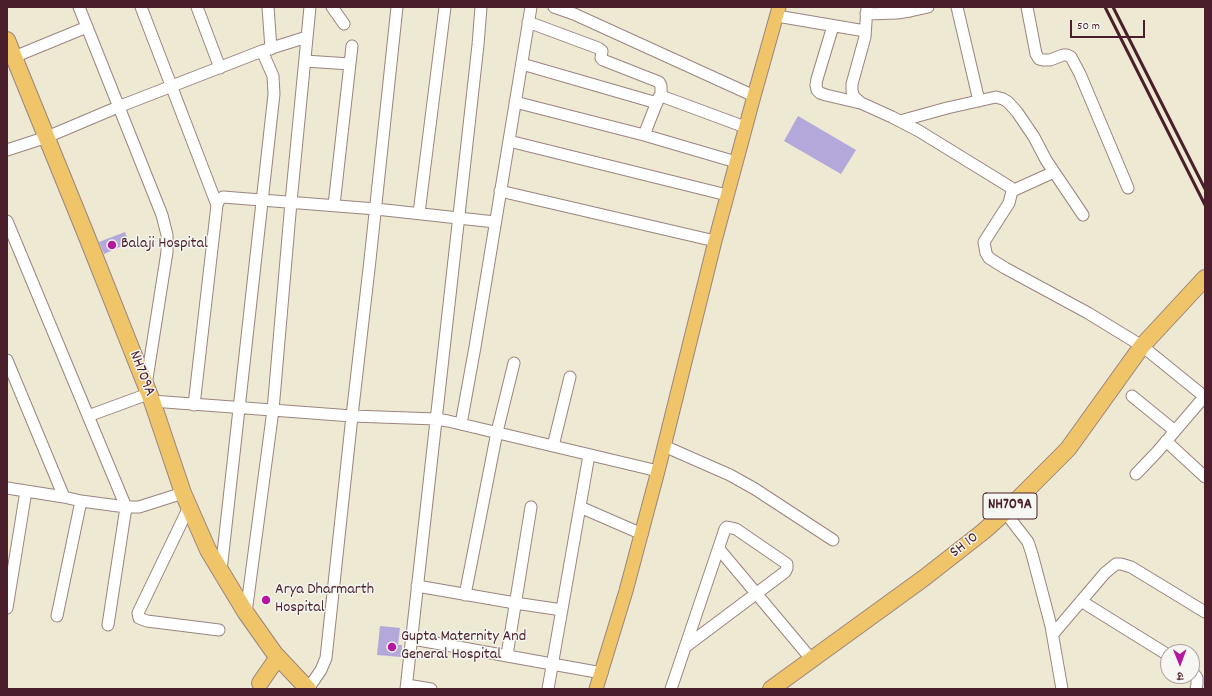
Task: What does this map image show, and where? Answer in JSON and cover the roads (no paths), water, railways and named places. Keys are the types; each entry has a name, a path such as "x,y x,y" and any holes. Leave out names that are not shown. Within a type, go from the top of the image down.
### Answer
{"highway":[{"name":"NH709A","path":"7,40 149,394 186,500 208,550 246,613 278,657 308,689"},
{"name":"SH 10","path":"771,689 924,578 984,531 1005,512 1068,448 1142,346 1205,278"},
{"path":"260,683 278,657"}],"main road":[{"path":"596,689 642,534 715,241 778,11"}],"street":[{"path":"79,7 162,215 167,235 167,252 149,394"},
{"path":"141,7 217,205"},
{"path":"197,7 220,68"},
{"path":"221,571 274,87 267,50 268,7"},
{"path":"246,613 273,410 310,7"},
{"path":"332,7 344,24"},
{"path":"308,689 321,670 326,658 397,7"},
{"path":"419,213 445,7"},
{"path":"431,689 406,687 478,46 481,7"},
{"path":"461,424 522,64 530,7"},
{"path":"554,7 574,14 754,96"},
{"path":"861,103 854,97 852,84 865,37 866,10 910,11 928,7"},
{"path":"957,7 979,101"},
{"path":"1027,7 1036,54 1039,59 1043,60 1050,60 1063,55 1071,57 1080,74 1128,188"},
{"path":"778,11 833,26 865,31"},
{"path":"528,22 598,48 602,51 601,58 603,60 659,82 661,86 661,93 644,135"},
{"path":"833,26 817,79 817,90 820,93 861,103 900,121 1001,181 1012,190"},
{"path":"14,57 87,27"},
{"path":"7,150 47,137 118,106 267,50 307,37"},
{"path":"334,205 352,46"},
{"path":"305,61 350,64"},
{"path":"522,64 657,103"},
{"path":"661,93 664,97 745,127"},
{"path":"900,121 947,108 996,98 1008,102 1017,112 1034,137 1046,160 1083,215"},
{"path":"515,102 644,135 736,162"},
{"path":"508,141 727,195"},
{"path":"1012,190 1054,172"},
{"path":"1012,190 1009,202 984,242 986,253 989,258 1088,313 1142,346 1205,397 1136,474"},
{"path":"500,191 715,241"},
{"path":"194,405 217,205 223,197 334,205 495,222"},
{"path":"7,220 126,508 108,625"},
{"path":"7,360 64,497"},
{"path":"465,595 497,432 514,363"},
{"path":"553,446 570,377"},
{"path":"88,416 149,394 194,405 352,416 436,419 497,432 658,471"},
{"path":"1132,396 1175,431"},
{"path":"1166,441 1205,477"},
{"path":"664,446 716,468 755,489 833,540"},
{"path":"548,689 589,455"},
{"path":"7,488 126,508 186,500"},
{"path":"8,608 26,491"},
{"path":"186,500 138,613 139,618 147,621 219,630"},
{"path":"57,616 81,501"},
{"path":"507,655 531,507"},
{"path":"580,507 642,534"},
{"path":"1005,512 1028,542 1032,554 1053,634 1062,689"},
{"path":"671,689 725,529 731,527 736,529 787,564 787,568 784,572 686,647"},
{"path":"719,549 812,660"},
{"path":"1053,634 1105,573 1116,564 1131,567 1205,612"},
{"path":"417,586 515,604 562,610"},
{"path":"1081,601 1160,650"},
{"path":"412,638 602,673"}],"railway":[{"path":"1105,7 1205,205"},
{"path":"1113,7 1205,189"}],"place":[{"name":"Balaji Hospital","path":"112,245"},
{"name":"Arya Dharmarth Hospital","path":"266,600"},
{"name":"Gupta Maternity And General Hospital","path":"392,647"}]}
